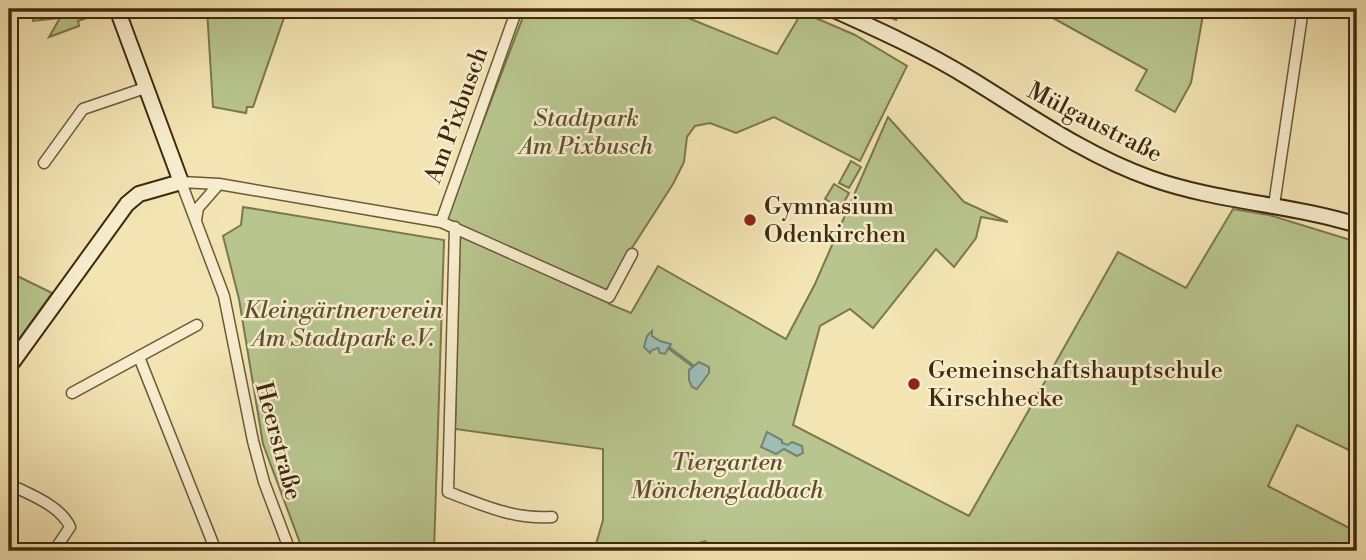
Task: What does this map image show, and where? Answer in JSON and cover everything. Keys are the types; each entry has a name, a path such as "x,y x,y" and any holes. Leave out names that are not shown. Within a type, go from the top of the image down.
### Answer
{"street":[{"path":"117,9 181,181"},
{"name":"Am Pixbusch","path":"517,9 441,222 609,297 632,254"},
{"name":"Mülgaustraße","path":"832,9 910,45 969,78 1038,122 1130,170 1152,179 1195,190 1357,225"},
{"path":"1274,205 1303,9"},
{"path":"44,163 83,108 145,88"},
{"path":"9,367 127,204 139,194 181,181 219,184 441,222"},
{"name":"Heerstraße","path":"181,181 224,296 253,441 264,482 290,551"},
{"path":"196,220 198,208 219,184"},
{"path":"455,227 448,492 531,519 552,517"},
{"path":"72,393 197,324"},
{"path":"139,356 216,551"},
{"path":"15,487 41,500 66,520 70,527 57,548 71,551"}],"green space":[{"path":"33,9 91,9 92,16 78,21 79,26 49,37 60,18 33,21"},
{"path":"207,9 257,15 258,9 287,9 253,107 247,107 246,113 213,107"},
{"path":"526,9 666,9 777,54 802,12 855,35 907,66 860,161 774,117 736,133 710,123 695,126 687,137 684,162 673,184 621,265 609,304 631,313 658,266 786,339 815,284 888,117 964,202 1008,222 981,217 976,238 954,267 936,249 873,328 850,309 820,326 793,425 969,516 1118,252 1186,288 1233,209 1269,215 1357,242 1357,454 1297,425 1268,486 1353,530 1357,527 1357,551 594,551 603,520 603,449 455,429 459,240 444,224"},
{"path":"871,9 902,9 896,20"},
{"path":"1043,9 1204,9 1191,83 1175,112 1136,90 1147,70 1042,12"},
{"path":"851,161 861,167 849,188 839,183"},
{"path":"834,184 849,193 841,208 825,199"},
{"name":"Kleingärtnerverein Am Stadtpark e.V.","path":"243,207 444,240 434,551 303,551 263,444 239,299 223,236 241,225"},
{"path":"9,272 52,293 9,353"}],"water":[{"path":"652,331 652,336 671,344 665,354 660,353 658,348 650,353 644,347 647,336"},
{"path":"699,362 709,367 709,373 697,389 692,387 689,380 689,370"},
{"path":"767,432 782,440 782,443 788,445 792,442 802,446 803,453 797,456 784,449 776,454 761,447"},
{"path":"705,541 716,548 716,551 689,551 692,545"}],"waterway":[{"path":"669,348 693,366"}],"place":[{"name":"Gymnasium Odenkirchen","path":"750,220"},
{"name":"Gemeinschaftshauptschule Kirschhecke","path":"914,384"}],"park label":[{"name":"Stadtpark Am Pixbusch","path":"586,132"},
{"name":"Tiergarten Mönchengladbach","path":"727,476"}]}
